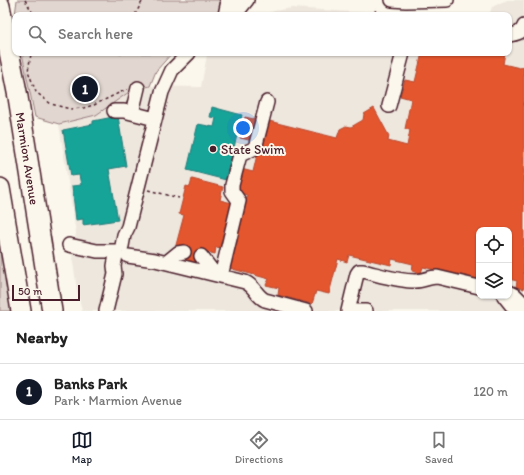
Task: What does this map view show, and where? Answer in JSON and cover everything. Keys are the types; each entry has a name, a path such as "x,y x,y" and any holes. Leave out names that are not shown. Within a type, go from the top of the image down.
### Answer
{"highway":[{"name":"Marmion Avenue","path":"4,7 52,311"},
{"path":"0,188 21,311"},
{"path":"41,243 58,275 64,311"}],"street":[{"path":"225,12 228,0 238,4 247,0"},
{"path":"237,12 247,0"},
{"path":"392,0 447,0"},
{"path":"512,34 519,33 524,26"},
{"path":"106,311 115,274 121,268 128,227 162,92 172,70 187,56"},
{"path":"388,106 402,56"},
{"path":"132,113 138,88"},
{"path":"218,275 239,201 232,191 232,185 240,155 254,148 267,102"},
{"path":"114,111 132,113 155,119"},
{"path":"69,245 97,251 125,251 248,283 261,298 265,300 306,311"},
{"path":"161,261 178,253 184,252"},
{"path":"201,256 218,275"},
{"path":"348,311 359,271 404,281 417,281 437,277 476,286"},
{"path":"512,293 516,295 524,304 522,311"},
{"path":"506,299 516,311"},
{"path":"354,311 366,311"}],"path":[{"path":"25,0 32,12"},
{"path":"137,12 143,0"},
{"path":"375,12 376,7"},
{"path":"31,56 28,71 36,92 51,104 70,109 77,109 90,106 132,87 138,88"},
{"path":"138,187 179,198"}],"shaded area":[{"path":"17,0 218,0 224,7 218,12 15,12"},
{"path":"507,0 524,0 524,311 82,311 77,290 72,255 76,233 59,124 96,115 129,92 150,86 201,87 207,56 512,56 512,12 490,12 492,7"},
{"path":"292,8 354,12 272,12"},
{"path":"23,56 169,56 156,71 150,86 129,92 96,115 59,124 35,117"},
{"path":"0,244 16,311 0,311"}],"building: Shops":[{"path":"421,56 504,56 503,64 520,68 524,66 524,289 516,287 517,281 512,280 512,227 476,227 476,280 423,267 421,273 412,271 413,264 392,259 391,265 349,255 347,262 338,259 329,294 316,291 312,304 278,295 279,288 266,285 269,279 229,268 247,195 236,192 241,169 253,172 265,120 337,138 340,129 346,126 351,127 363,120 364,114 374,108 389,136 388,141 407,146 410,130 405,129 411,99 400,96 405,80 415,82"},
{"path":"245,117 258,120 253,141 240,138"},
{"path":"192,179 223,187 220,200 232,203 221,248 216,247 215,254 202,251 199,265 182,261 185,247 176,245 184,215 179,214 186,186 190,187"}],"building: Public":[{"name":"State Swim","path":"212,107 242,115 226,180 187,170 198,124 214,127 216,118 210,117"},
{"path":"118,116 126,166 109,169 118,220 83,225 83,219 76,220 72,186 81,185 79,175 71,176 63,130 93,124 93,121"}],"place":[{"name":"Banks Park","path":"85,89"},
{"name":"State Swim","path":"213,149"}]}
